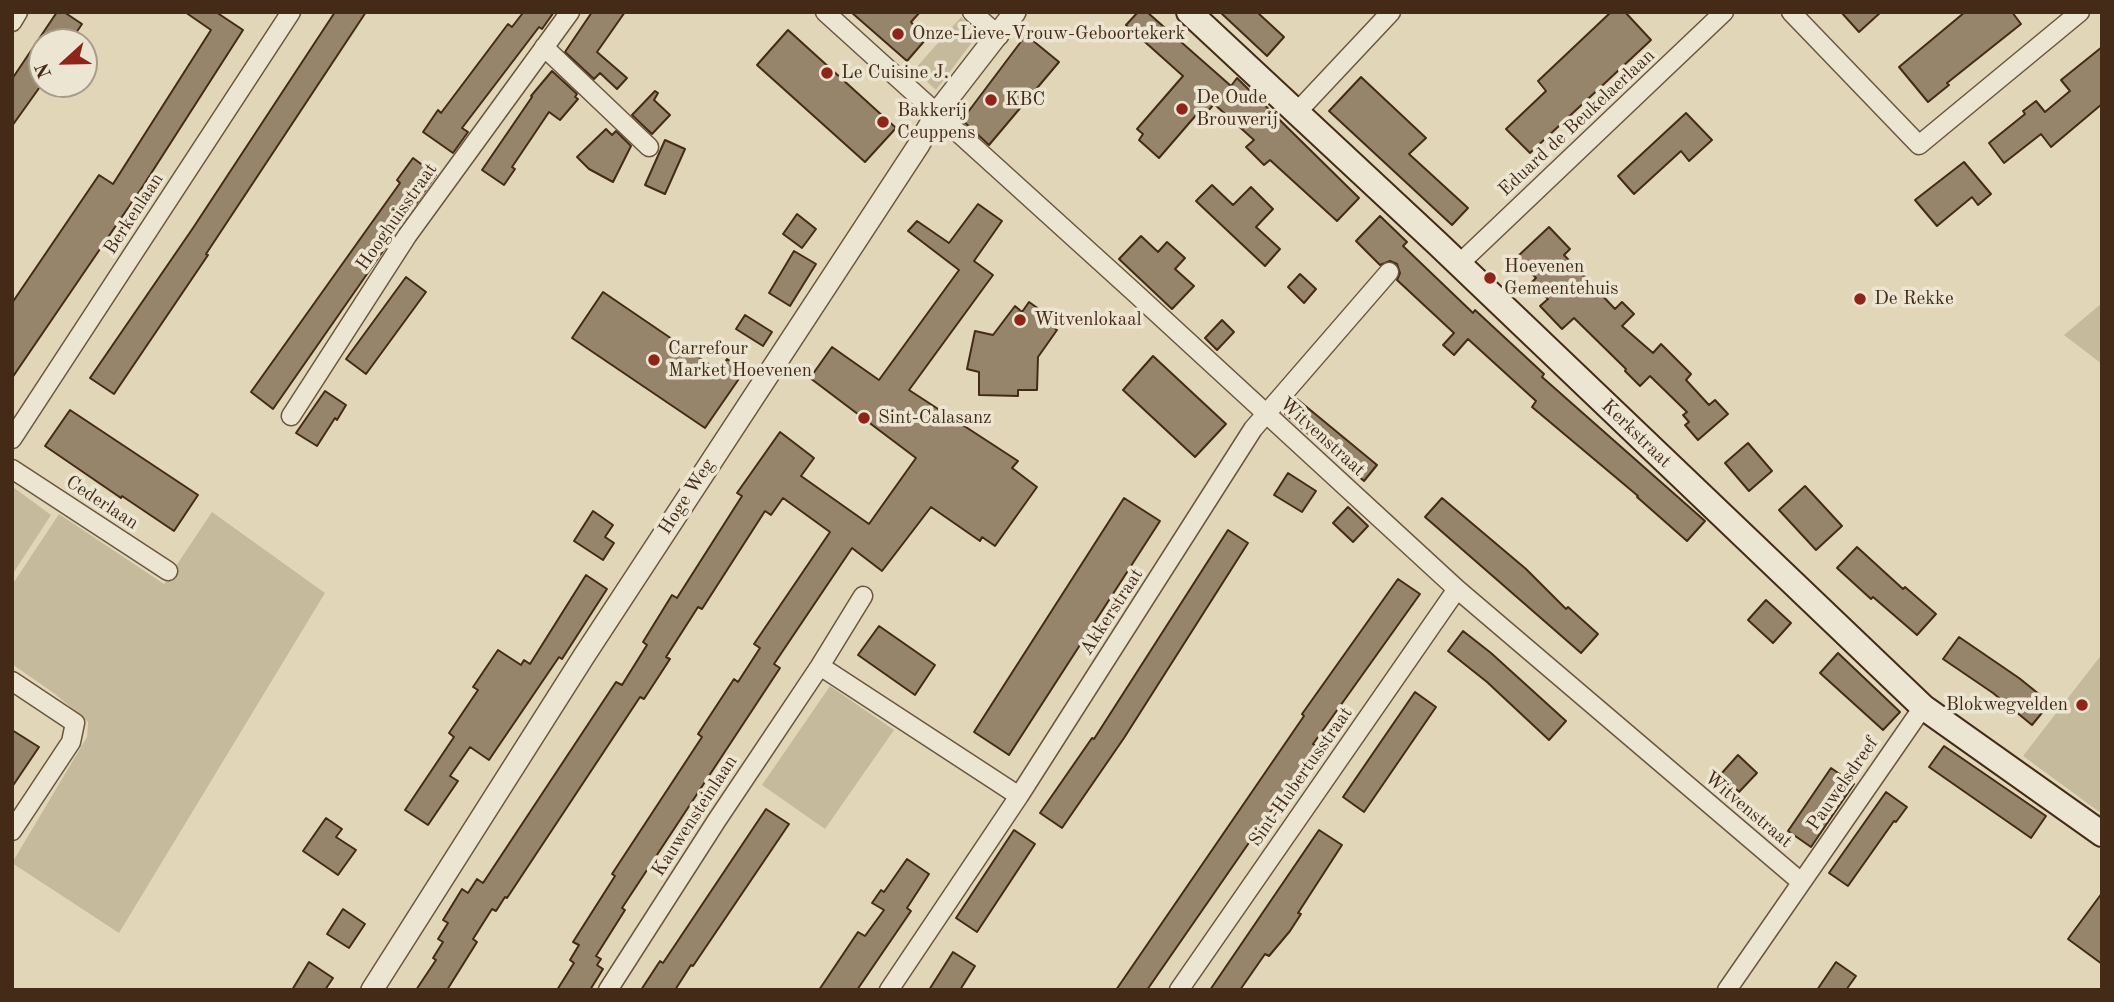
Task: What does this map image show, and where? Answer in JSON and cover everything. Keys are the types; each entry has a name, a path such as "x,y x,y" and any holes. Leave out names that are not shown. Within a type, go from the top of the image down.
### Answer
{"main road":[{"name":"Kerkstraat","path":"1189,12 1298,111 1923,707 2102,834"}],"street":[{"path":"12,22 19,12"},
{"name":"Berkenlaan","path":"12,439 291,12"},
{"name":"Hooghuisstraat","path":"291,416 407,236 570,12"},
{"name":"Witvenstraat","path":"824,12 1457,589 1801,882"},
{"path":"972,12 999,36"},
{"name":"Hoge Weg","path":"372,990 576,667 918,146 936,114 999,36 1014,12"},
{"path":"1298,111 1391,12"},
{"name":"Eduard de Beukelaerlaan","path":"1459,264 1724,12"},
{"path":"1791,12 1919,145 2080,12"},
{"path":"544,47 649,147"},
{"name":"Akkerstraat","path":"889,990 1019,796 1265,414 1389,272"},
{"name":"Cederlaan","path":"12,469 168,571"},
{"name":"Sint-Hubertusstraat","path":"1179,990 1457,589"},
{"name":"Kauwensteinlaan","path":"608,990 863,596"},
{"path":"820,666 1019,796"},
{"path":"12,681 75,723 71,742 12,831"},
{"name":"Pauwelsdreef","path":"1727,990 1923,707"}],"shaded area":[{"path":"961,17 976,31 976,37 936,90 914,70"},
{"path":"2102,303 2102,364 2064,335"},
{"path":"12,488 51,515 12,575"},
{"path":"212,512 325,593 119,933 12,863 87,737 88,722 55,694 12,664 12,585 59,514 164,584"},
{"name":"Blokwegvelden","path":"2102,654 2102,814 2023,756"},
{"path":"830,686 894,730 825,829 762,785"}],"building":[{"path":"57,12 64,12 82,24 79,28 46,28"},
{"path":"185,12 216,12 243,30 143,186 12,378 12,303 99,175 113,184 211,30"},
{"path":"335,12 366,12 114,394 90,378 193,228"},
{"path":"519,12 554,12 542,29 539,27 462,128 468,132 453,153 423,132 438,110 441,113 508,24 512,27 522,14"},
{"path":"592,12 625,12 597,52 627,78 617,89 600,73 594,79 565,52"},
{"name":"Onze-Lieve-Vrouw-Geboortekerk","path":"851,12 920,12 911,22 926,39 907,61"},
{"path":"1138,12 1147,12 1231,86 1237,78 1359,198 1337,221 1270,160 1264,165 1246,147 1254,140 1214,104 1202,118 1197,114 1159,158 1139,140 1143,134 1137,129 1183,76 1126,25"},
{"path":"1220,12 1257,12 1284,37 1267,56"},
{"path":"1611,12 1625,12 1651,40 1530,153 1506,129 1546,91 1538,81"},
{"path":"1841,12 1881,12 1859,32"},
{"path":"1965,12 2012,12 2021,24 1947,83 1949,85 1928,102 1899,67"},
{"path":"788,30 896,128 865,162 757,65"},
{"path":"1026,35 1059,62 989,145 962,120"},
{"path":"2102,47 2102,104 2051,147 2041,134 2004,163 1989,143 2025,114 2023,111 2036,101 2045,112 2070,91 2061,80"},
{"path":"28,55 28,98 32,98 12,126 12,79"},
{"path":"552,71 577,94 575,97 578,99 560,120 549,112 512,167 515,169 504,185 482,170 531,96"},
{"path":"1361,77 1426,138 1409,154 1468,208 1452,225 1329,111"},
{"path":"655,91 658,93 654,100 670,115 652,134 632,115"},
{"path":"1686,113 1712,140 1689,161 1681,151 1634,194 1618,176"},
{"path":"606,129 612,135 616,131 631,146 613,182 589,169 577,157"},
{"path":"665,140 685,149 665,194 645,185"},
{"path":"413,158 436,175 273,409 251,392 400,183 397,180"},
{"path":"1964,162 1991,194 1978,205 1972,197 1937,226 1915,200"},
{"path":"1212,185 1233,205 1251,187 1273,209 1256,227 1280,249 1265,266 1196,201"},
{"path":"978,204 1002,221 974,261 993,275 909,390 1018,461 1012,468 1037,487 995,546 982,537 980,541 931,507 882,571 852,548 774,664 780,668 622,908 625,910 596,956 601,959 597,965 603,969 590,990 557,990 574,963 570,960 579,945 573,942 615,876 612,874 702,737 698,734 734,679 738,682 760,648 754,644 830,532 783,498 771,515 765,511 702,609 698,607 666,657 670,659 644,699 640,697 507,898 505,897 496,911 492,909 473,939 477,942 447,990 416,990 436,960 433,958 443,942 438,939 448,923 443,920 462,889 468,893 477,879 483,883 616,682 622,685 647,645 643,642 672,595 677,598 742,496 737,493 780,432 814,458 801,476 869,524 916,458 810,378 832,347 879,380 959,270 908,231 917,221 949,243"},
{"path":"797,214 816,229 802,248 783,234"},
{"path":"1380,216 1407,242 1403,246 1473,313 1475,310 1544,374 1542,377 1705,521 1687,541 1532,407 1536,401 1468,339 1454,355 1443,345 1454,333 1397,280 1400,273 1397,264 1390,261 1380,265 1356,241"},
{"path":"1549,227 1570,249 1564,255 1615,309 1622,302 1634,314 1622,326 1653,353 1661,344 1691,374 1686,380 1709,405 1715,400 1728,414 1698,440 1685,425 1689,422 1683,415 1687,412 1650,376 1640,386 1574,318 1562,329 1540,306 1548,299 1532,282 1536,278 1517,257"},
{"path":"1141,236 1158,252 1167,242 1185,258 1175,269 1194,286 1172,309 1119,259"},
{"path":"794,251 816,264 790,306 769,293"},
{"path":"1300,274 1316,289 1304,303 1288,287"},
{"path":"406,277 426,292 366,374 346,359"},
{"name":"Carrefour Market Hoevenen","path":"603,292 719,371 727,359 745,370 705,428 572,338"},
{"path":"1029,302 1046,314 1042,320 1057,330 1038,357 1037,390 1018,390 1018,396 979,395 979,372 967,369 975,331 993,335 1015,306 1022,312"},
{"path":"745,315 772,332 763,346 736,329"},
{"path":"1222,320 1234,332 1217,350 1205,338"},
{"path":"1153,356 1226,424 1195,457 1123,390"},
{"path":"325,391 346,405 317,446 296,433"},
{"path":"1297,399 1377,465 1364,481 1285,414"},
{"path":"70,410 198,495 174,531 45,446"},
{"path":"1748,443 1772,471 1749,491 1725,463"},
{"path":"1288,473 1316,491 1302,512 1274,495"},
{"path":"1805,486 1842,526 1816,550 1779,510"},
{"path":"1124,498 1160,521 1009,755 974,732"},
{"path":"1442,498 1526,569 1566,609 1568,607 1598,634 1581,653 1425,517"},
{"path":"1348,507 1368,526 1353,542 1333,523"},
{"path":"593,511 613,525 605,537 614,543 603,560 574,541"},
{"path":"1228,530 1248,543 1124,738 1062,828 1040,813 1092,738 1094,739"},
{"path":"1857,547 1903,589 1905,587 1936,614 1917,635 1837,568"},
{"path":"586,575 607,589 562,659 559,657 489,760 470,747 450,776 458,781 428,825 405,810 454,737 449,733 478,690 473,687 498,650 521,665 524,660 530,664"},
{"path":"1398,579 1420,594 1313,744 1316,746 1147,990 1116,990 1304,716 1302,714"},
{"path":"1766,600 1791,623 1773,643 1748,620"},
{"path":"879,626 935,665 915,695 858,655"},
{"path":"1463,631 1566,721 1549,740 1487,682 1448,651"},
{"path":"1959,637 2050,703 2032,725 1993,693 1943,659"},
{"path":"1838,653 1900,712 1883,730 1820,673"},
{"path":"1415,692 1436,707 1364,812 1343,797"},
{"path":"12,730 39,747 12,787"},
{"path":"1944,746 2046,816 2031,838 1929,767"},
{"path":"1738,755 1757,773 1739,792 1721,774"},
{"path":"1831,768 1854,784 1811,847 1788,831"},
{"path":"1886,792 1907,807 1848,886 1829,873"},
{"path":"766,809 789,824 693,966 691,965 675,990 641,990 660,961 663,963"},
{"path":"326,818 342,829 336,837 356,850 338,875 303,851"},
{"path":"1014,830 1035,844 977,932 956,918"},
{"path":"1319,830 1342,845 1298,913 1301,914 1290,931 1269,956 1265,954 1240,990 1210,990"},
{"path":"907,859 929,874 907,908 911,911 857,990 819,990 858,932 865,936 884,910 872,903 881,890 884,892"},
{"path":"2102,893 2102,964 2068,939"},
{"path":"343,909 365,924 349,948 327,934"},
{"path":"953,952 975,966 960,990 929,990"},
{"path":"309,962 333,978 325,990 292,990"},
{"path":"1836,962 1856,976 1846,990 1817,990"}],"place":[{"name":"Onze-Lieve-Vrouw-Geboortekerk","path":"898,34"},
{"name":"Le Cuisine J.","path":"827,73"},
{"name":"KBC","path":"991,100"},
{"name":"De Oude Brouwerij","path":"1182,109"},
{"name":"Bakkerij Ceuppens","path":"883,122"},
{"name":"Hoevenen Gemeentehuis","path":"1490,278"},
{"name":"De Rekke","path":"1860,299"},
{"name":"Witvenlokaal","path":"1020,320"},
{"name":"Carrefour Market Hoevenen","path":"654,360"},
{"name":"Sint-Calasanz","path":"864,418"},
{"name":"Blokwegvelden","path":"2082,705"}]}
